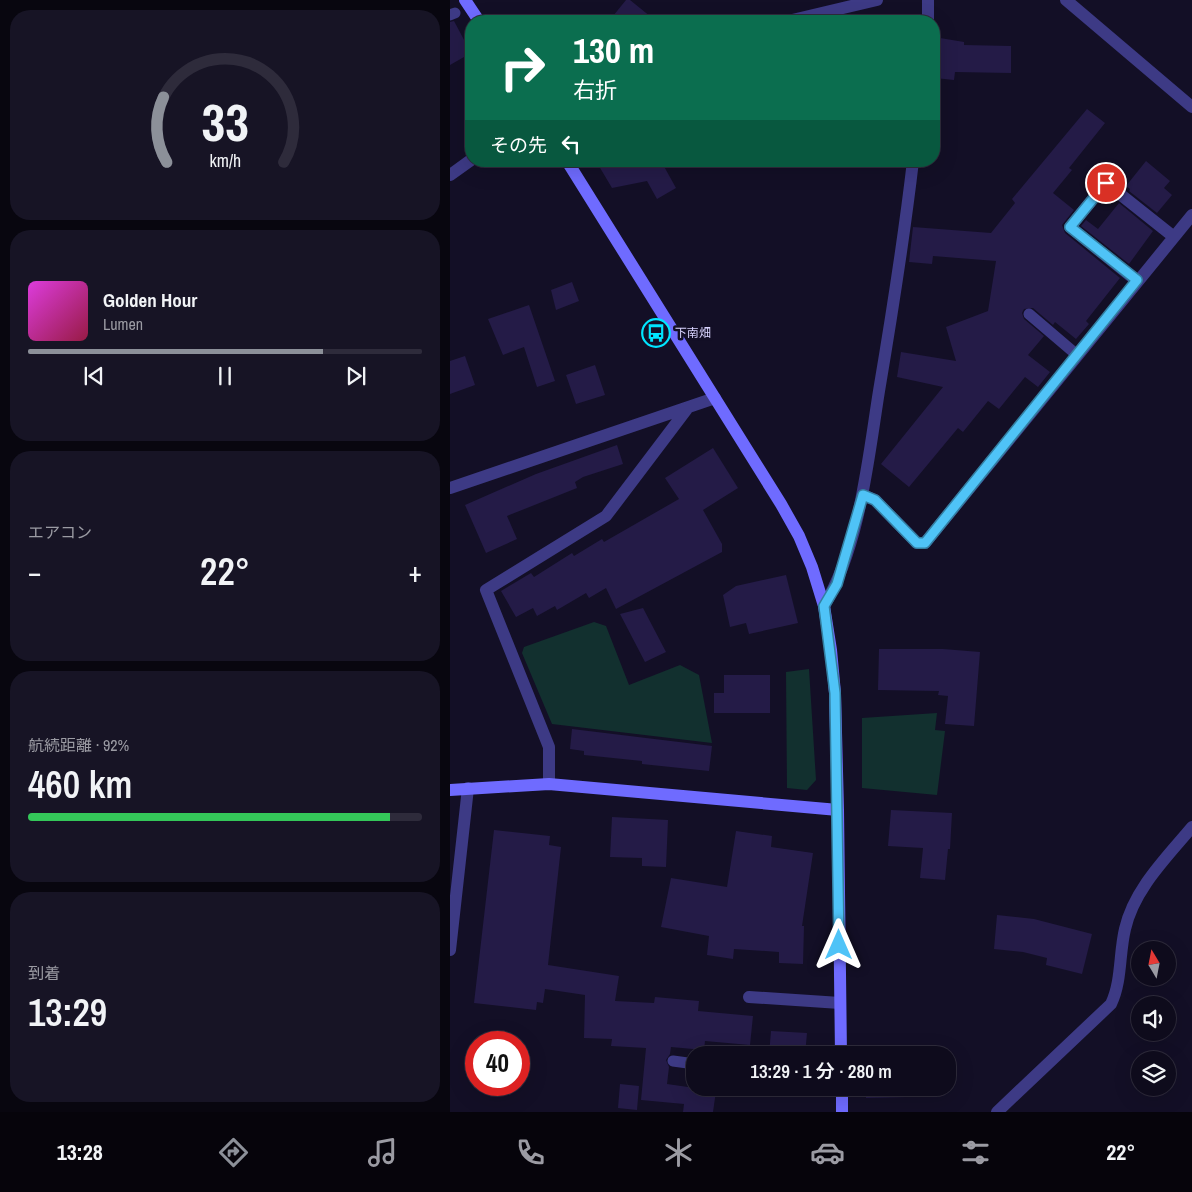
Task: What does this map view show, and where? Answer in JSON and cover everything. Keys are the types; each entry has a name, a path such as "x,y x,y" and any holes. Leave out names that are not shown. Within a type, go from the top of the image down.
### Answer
{"street":[{"path":"465,0 475,15"},
{"path":"813,15 877,0"},
{"path":"928,0 928,15"},
{"path":"1066,0 1192,107"},
{"path":"450,175 465,164"},
{"path":"571,167 799,536 812,567 824,606 835,693 841,1046"},
{"path":"824,606 837,584 863,495 906,227 912,167"},
{"path":"1137,280 1070,227 1106,183 1174,237"},
{"path":"863,495 875,500 917,543 925,543 1137,280 1192,215"},
{"path":"450,488 715,398"},
{"path":"549,784 549,747 486,590 606,516 687,409"},
{"path":"450,790 549,784 838,810"},
{"path":"450,950 468,788"},
{"path":"997,1112 1111,1004 1116,993 1125,928 1130,916 1147,883 1192,827"},
{"path":"749,997 840,1003"},
{"path":"842,1096 842,1112"}],"lane":[{"path":"1029,314 1077,355"},
{"path":"673,1061 686,1063"}],"green space":[{"path":"594,622 606,626 629,685 680,665 699,675 712,743 552,724 522,653 524,647"},
{"path":"809,669 816,780 807,790 787,788 786,672"},
{"path":"937,713 935,730 945,731 937,795 862,788 862,718"}],"building":[{"path":"626,0 630,0 649,15 614,15"},
{"path":"454,21 465,42 465,56 450,65 450,22"},
{"path":"940,38 964,42 964,45 1011,46 1011,73 955,72 954,80 940,79"},
{"path":"1087,109 1105,123 1069,168 1072,170 1053,193 1074,210 1062,225 1065,233 1120,278 1086,321 1089,324 1076,339 1055,322 1053,325 1033,308 1024,309 1022,313 1024,319 1044,336 1028,355 1050,372 1038,387 1025,377 999,409 988,401 963,432 958,428 909,487 881,464 943,387 897,377 901,352 956,361 946,327 988,311 996,261 933,256 932,264 909,262 913,227 991,233 1015,203 1012,199"},
{"path":"1146,161 1170,181 1164,188 1172,195 1157,213 1129,191 1130,189 1126,186"},
{"path":"600,167 664,167 676,188 657,199 647,181 612,188"},
{"path":"1119,203 1153,231 1129,264 1081,226 1086,220 1098,229"},
{"path":"572,282 579,301 556,310 551,290"},
{"path":"529,305 555,381 537,387 524,347 503,355 488,319"},
{"path":"465,356 475,385 450,394 450,361"},
{"path":"595,365 605,395 576,404 566,375"},
{"path":"617,445 623,464 583,477 575,482 577,488 507,516 517,539 486,553 465,505 536,474"},
{"path":"713,448 738,488 703,510 722,544 722,552 616,609 606,588 589,598 586,593 557,610 555,606 537,616 533,608 516,617 501,591 531,573 534,577 572,553 574,556 602,539 604,542 679,499 665,478"},
{"path":"786,575 798,623 749,634 746,623 730,627 723,595 736,586"},
{"path":"643,608 666,652 645,662 620,614"},
{"path":"879,649 943,649 980,652 974,726 945,724 948,696 938,695 939,691 878,690"},
{"path":"724,675 770,675 770,713 714,713 714,693 724,693"},
{"path":"572,729 712,746 709,771 642,764 642,761 584,755 584,751 570,749"},
{"path":"891,810 952,813 950,849 948,849 945,880 920,878 923,848 888,846"},
{"path":"612,817 668,820 666,867 642,866 642,858 610,857"},
{"path":"494,830 550,836 549,845 561,847 548,965 619,976 615,1001 654,1003 655,997 699,1001 698,1011 753,1016 750,1045 705,1041 704,1046 686,1046 686,1048 671,1047 670,1054 666,1060 669,1067 667,1084 686,1087 686,1096 715,1096 713,1112 683,1112 684,1104 641,1100 646,1048 611,1046 612,1039 584,1038 585,995 545,989 543,1003 537,1002 536,1010 474,1003"},
{"path":"736,831 772,836 771,847 813,853 802,926 804,926 803,964 779,963 779,952 734,949 733,959 707,955 709,936 661,927 671,878 727,887"},
{"path":"997,915 1034,919 1092,934 1082,974 1046,965 1047,958 1023,952 994,949"},
{"path":"771,1031 807,1033 806,1046 770,1046"},
{"path":"620,1084 639,1086 637,1110 618,1108"},
{"path":"866,1096 907,1096 907,1097 866,1098"}],"place":[{"name":"下南畑","path":"656,333"}],"route":[{"path":"839,945 835,693 824,606 837,584 863,495 875,500 917,543 925,543 1137,280 1070,227 1106,183"}]}
